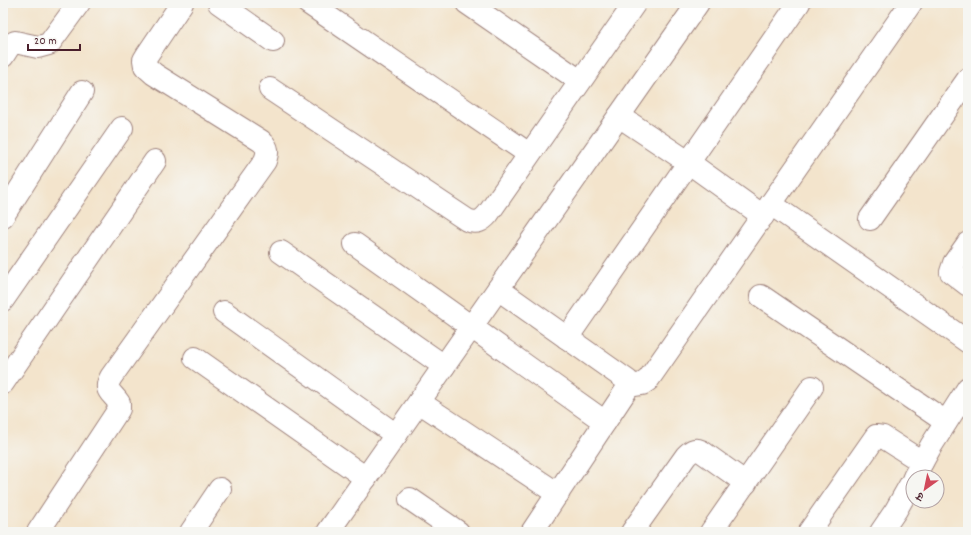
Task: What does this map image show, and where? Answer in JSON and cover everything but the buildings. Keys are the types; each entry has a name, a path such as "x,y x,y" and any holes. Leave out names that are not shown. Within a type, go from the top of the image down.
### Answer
{"street":[{"path":"3,56 10,45 15,42 38,47 49,44 79,3"},
{"path":"38,532 119,409 119,403 107,388 111,377 265,161 268,152 267,146 261,141 154,74 145,66 144,60 182,3"},
{"path":"219,3 273,41"},
{"path":"308,3 529,154"},
{"path":"467,3 580,81"},
{"path":"270,89 472,222 482,220 488,214 635,3"},
{"path":"328,532 698,3"},
{"path":"567,338 799,3"},
{"path":"532,532 629,386 642,384 648,380 911,3"},
{"path":"870,219 968,79"},
{"path":"3,216 82,92"},
{"path":"619,116 688,162 767,210 968,342"},
{"path":"3,300 122,128"},
{"path":"3,383 155,161"},
{"path":"968,243 954,263 951,272 968,285"},
{"path":"355,244 605,422"},
{"path":"281,252 444,366"},
{"path":"498,289 628,381 629,386"},
{"path":"761,296 946,422"},
{"path":"224,312 396,435"},
{"path":"195,358 366,478"},
{"path":"711,532 812,387"},
{"path":"918,469 968,388"},
{"path":"419,402 558,494"},
{"path":"809,532 876,436 883,437 912,469"},
{"path":"632,532 686,456 692,450 696,449 701,451 746,483"},
{"path":"192,532 220,489"},
{"path":"881,532 905,493"},
{"path":"410,499 458,532"}]}
